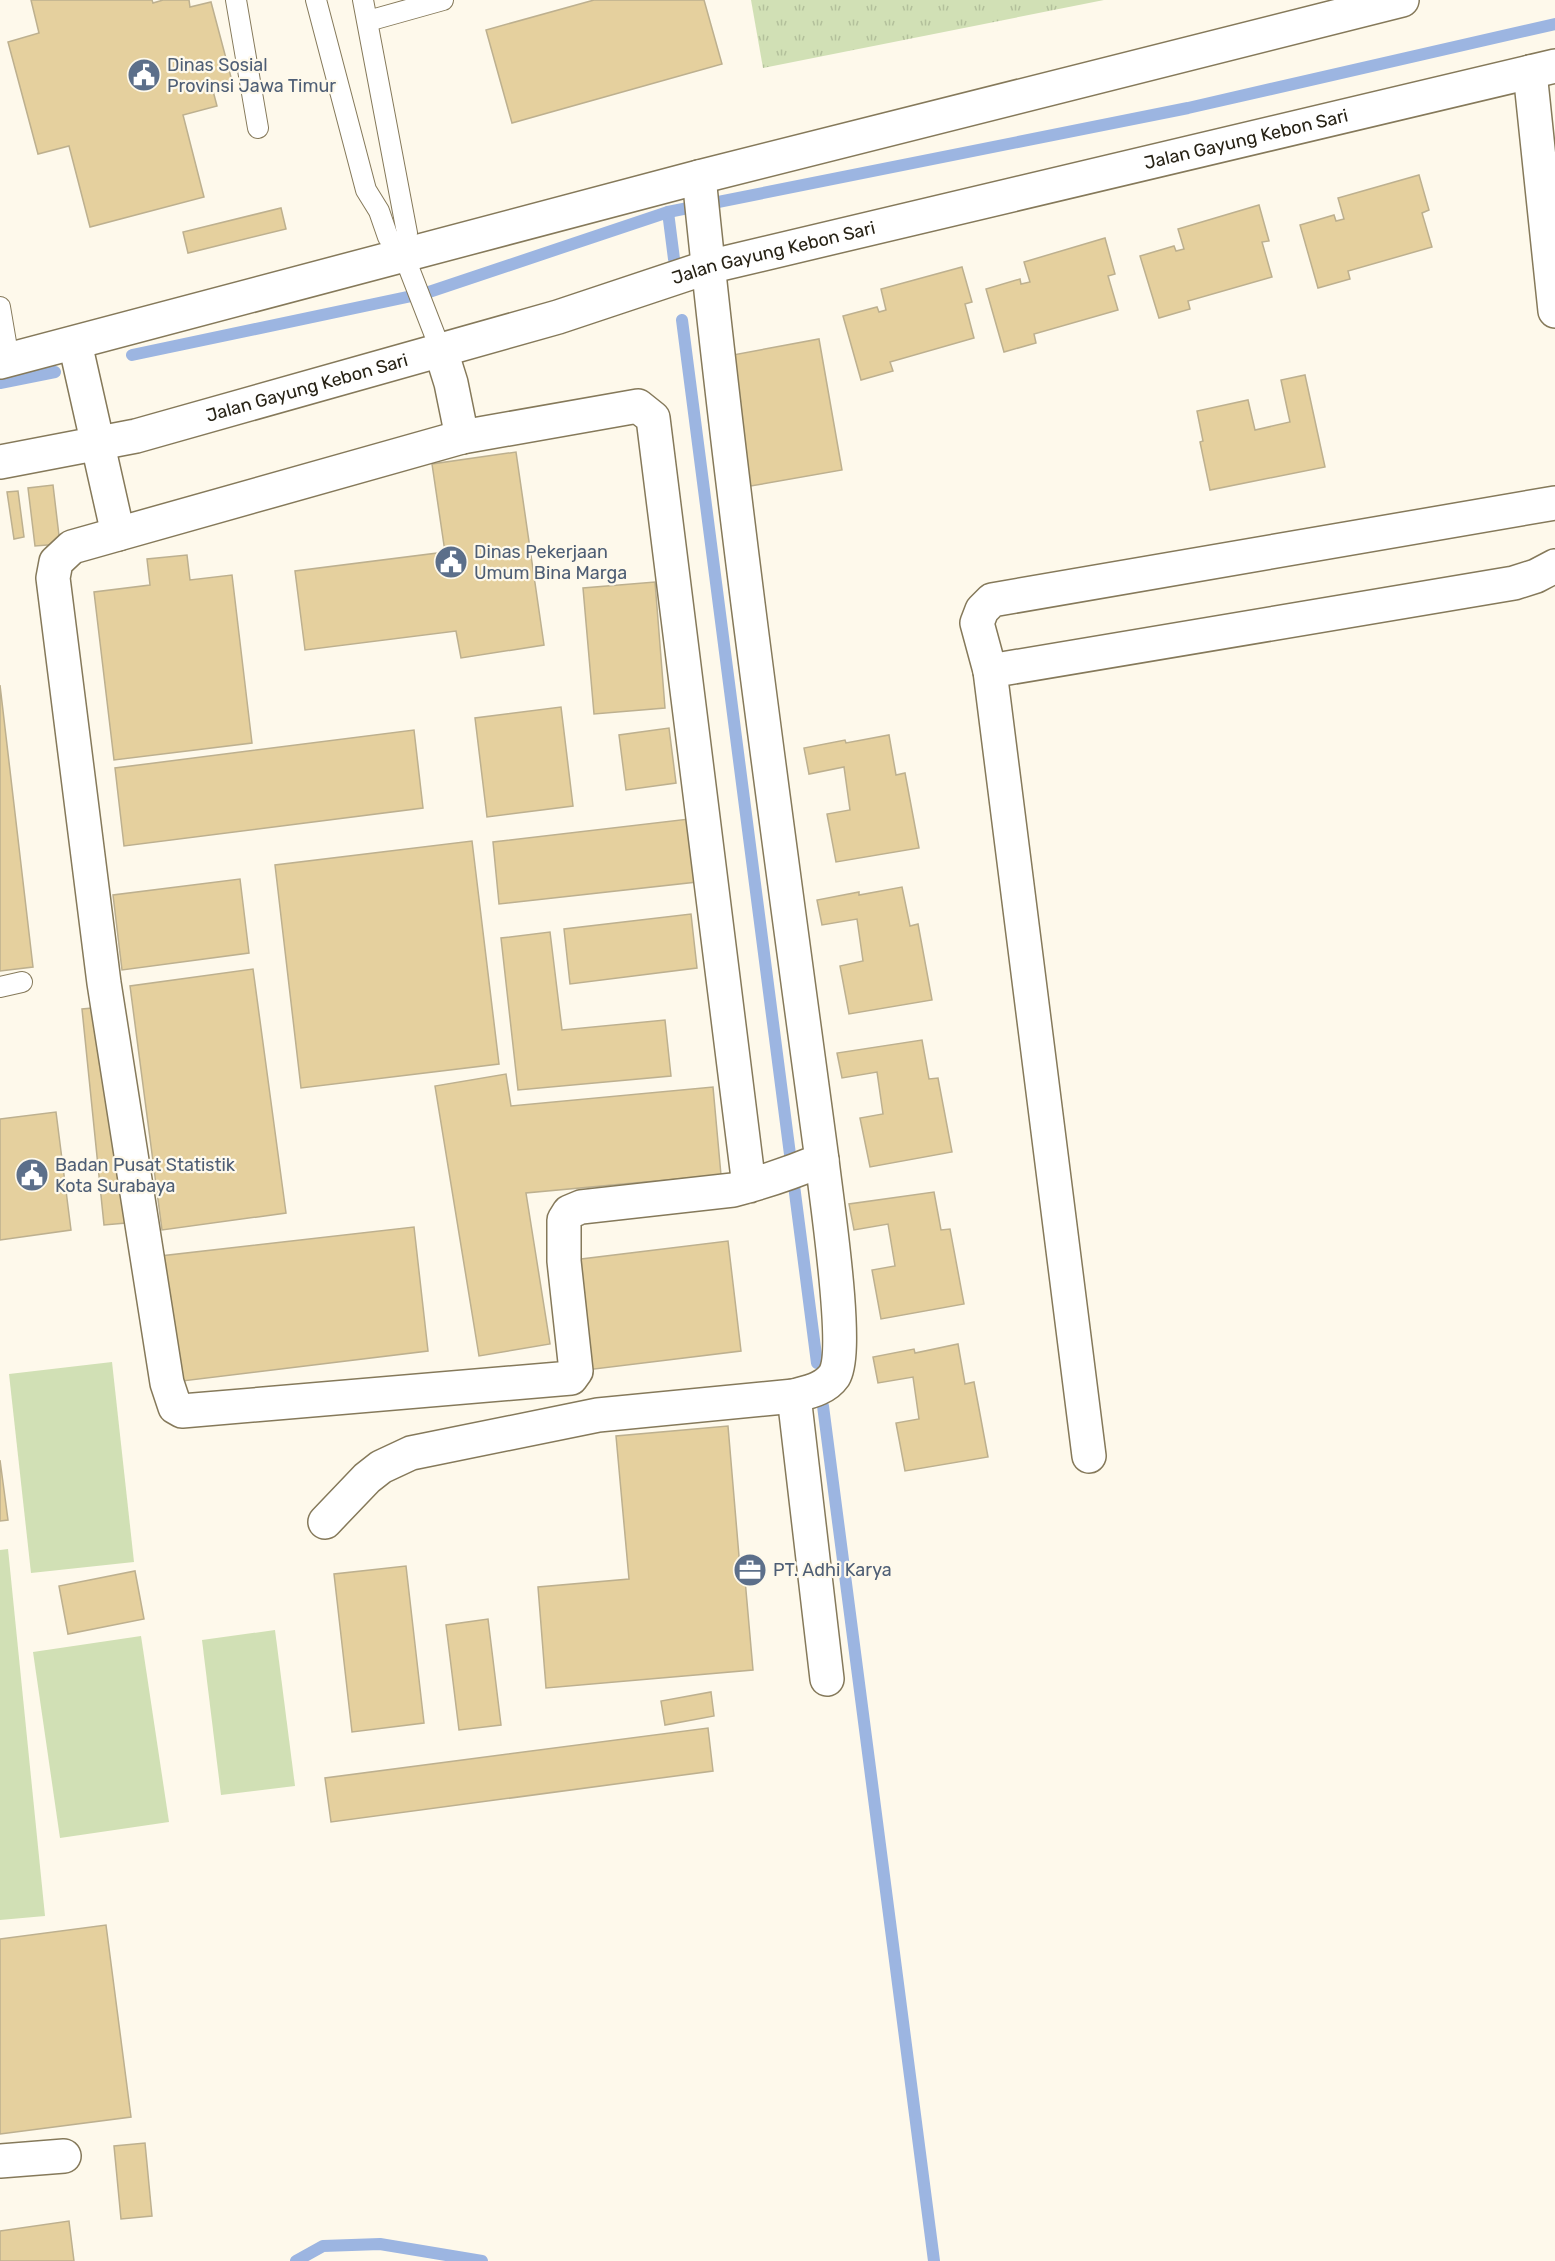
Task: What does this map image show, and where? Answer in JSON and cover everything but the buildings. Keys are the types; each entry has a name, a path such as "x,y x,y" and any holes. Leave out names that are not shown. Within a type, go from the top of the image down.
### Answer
{"street":[{"path":"5,356 77,353 401,249 701,189 1402,0"},
{"path":"1542,69 1555,311"},
{"name":"Jalan Gayung Kebon Sari","path":"0,462 94,431 136,436 436,339 558,317 707,260 1542,69"},
{"path":"325,1522 367,1478 381,1467 411,1453 598,1415 794,1396 818,1389 827,1383 837,1369 839,1305 816,1162 707,260 701,189"},
{"path":"436,339 451,382 462,437"},
{"path":"77,353 118,534"},
{"path":"763,1182 653,418 638,406 462,437 72,547 56,562 53,578 104,984 167,1383 175,1407 182,1411 571,1378 576,1371 564,1261 564,1220 567,1214 581,1208 733,1190 763,1182 816,1162"},
{"path":"1089,1456 990,671 977,623 982,610 992,600 1555,503"},
{"path":"990,671 1514,583 1536,576 1555,566"},
{"path":"794,1396 827,1679"},
{"path":"0,2161 64,2156"}],"lane":[{"path":"236,0 258,128"},
{"path":"316,0 366,190 401,249 436,339"},
{"path":"363,0 398,180 401,249"},
{"path":"368,21 443,0"},
{"path":"0,308 5,356"},
{"path":"0,987 22,982"}],"green space":[{"path":"751,0 1104,0 763,68"},
{"path":"112,1362 134,1562 31,1573 9,1374"},
{"path":"8,1549 45,1916 0,1920 0,1550"},
{"path":"275,1630 295,1786 221,1795 202,1640"},
{"path":"141,1636 169,1822 60,1838 33,1652"}],"waterway":[{"path":"132,355 426,293 668,212 1188,108 1555,24"},
{"path":"668,212 674,259"},
{"path":"682,320 817,1363"},
{"path":"0,383 55,372"},
{"path":"823,1406 934,2261"},
{"path":"296,2261 323,2246 380,2244 482,2261"}],"place":[{"name":"Dinas Sosial Provinsi Jawa Timur","path":"144,75"},
{"name":"Dinas Pekerjaan Umum Bina Marga","path":"451,562"},
{"name":"Badan Pusat Statistik Kota Surabaya","path":"32,1175"},
{"name":"PT. Adhi Karya","path":"750,1570"}]}
